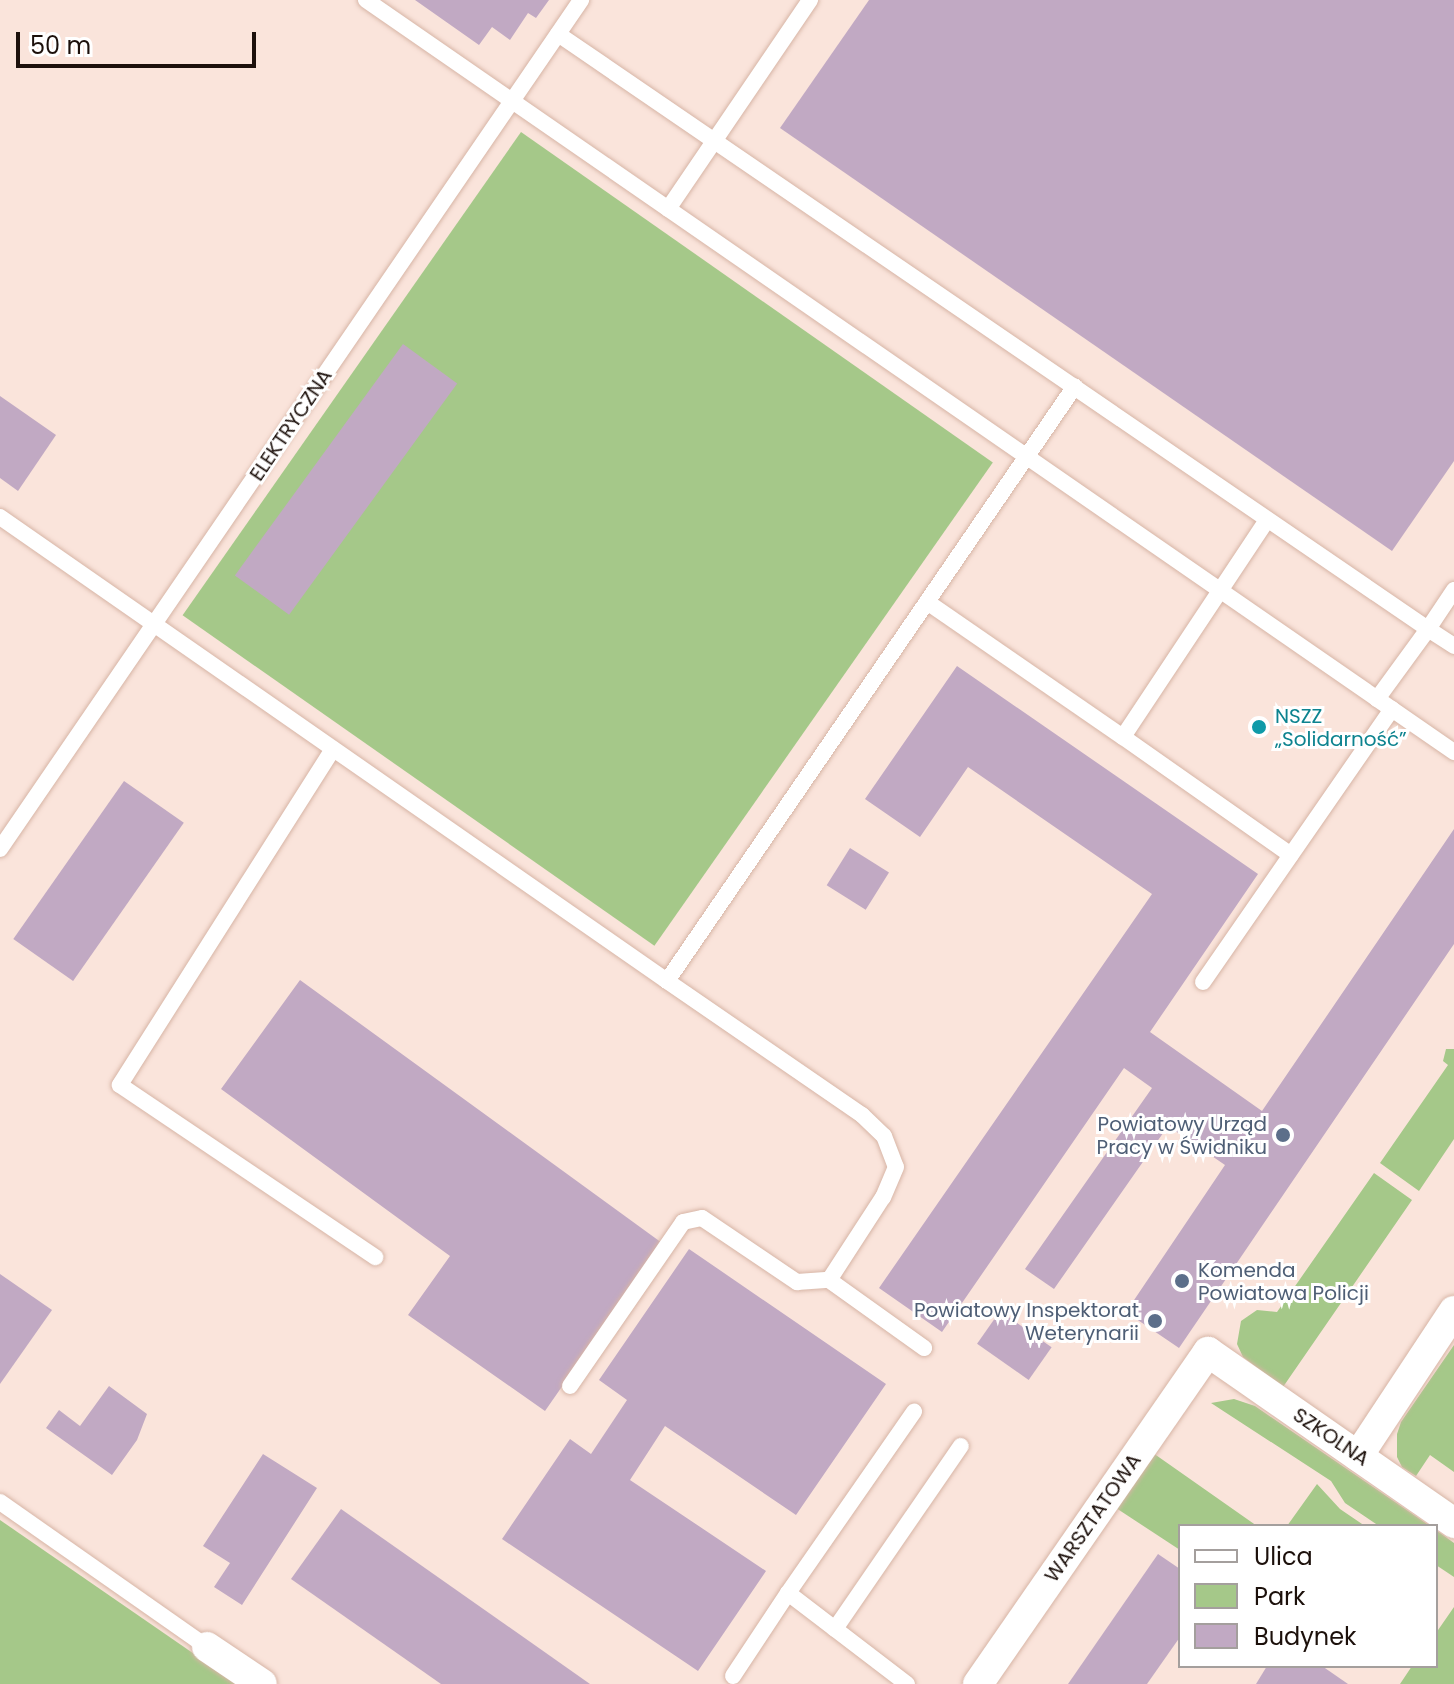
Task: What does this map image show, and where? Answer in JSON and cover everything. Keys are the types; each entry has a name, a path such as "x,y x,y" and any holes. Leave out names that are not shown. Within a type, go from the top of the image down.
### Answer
{"street":[{"path":"1358,1456 1454,1311"},
{"name":"SZKOLNA","path":"1208,1352 1454,1523"},
{"name":"WARSZTATOWA","path":"978,1684 1208,1352"},
{"path":"207,1647 262,1684"}],"lane":[{"path":"366,0 1454,752"},
{"name":"ELEKTRYCZNA","path":"0,849 581,0"},
{"path":"668,209 810,0"},
{"path":"558,34 1454,646"},
{"path":"667,981 1075,386"},
{"path":"0,517 862,1115 884,1136 896,1167 883,1197 829,1280"},
{"path":"1123,737 1267,520"},
{"path":"1377,699 1454,590"},
{"path":"927,602 1291,855"},
{"path":"1203,982 1392,709"},
{"path":"333,749 120,1085 375,1257"},
{"path":"570,1386 683,1222 702,1218 797,1282 829,1280 924,1348"},
{"path":"733,1676 914,1412"},
{"path":"835,1629 961,1446"},
{"path":"0,1502 207,1647"},
{"path":"788,1593 907,1684"}],"green space":[{"path":"521,132 993,462 654,946 183,615"},
{"path":"1446,1049 1454,1049 1454,1139 1419,1191 1380,1163 1448,1065 1443,1061"},
{"path":"1374,1173 1412,1200 1283,1387 1243,1357 1237,1344 1241,1321 1257,1310 1277,1312"},
{"path":"1454,1345 1454,1472 1430,1455 1416,1476 1402,1467 1397,1457 1397,1434 1401,1422"},
{"path":"1234,1399 1255,1406 1427,1524 1376,1524 1345,1503 1331,1481 1211,1403"},
{"path":"1153,1453 1254,1524 1178,1524 1178,1549 1116,1508"},
{"path":"1317,1484 1340,1509 1362,1524 1288,1524"},
{"path":"0,1520 200,1658 237,1684 0,1684"},
{"path":"1438,1531 1454,1543 1454,1577 1438,1566"},
{"path":"1454,1607 1454,1684 1400,1684 1411,1668 1438,1668 1438,1630"}],"building":[{"path":"415,0 549,0 536,18 528,13 510,40 492,27 479,45"},
{"path":"869,0 1454,0 1454,461 1392,551 780,128"},
{"path":"403,344 457,383 289,615 235,575"},
{"path":"0,396 56,435 18,491 0,478"},
{"path":"957,666 1258,874 1150,1032 1262,1111 1454,829 1454,944 1179,1348 1126,1312 1225,1165 1168,1126 1054,1289 1025,1269 1152,1088 1124,1068 942,1332 879,1288 1152,894 968,767 920,837 865,799"},
{"path":"124,781 184,823 73,981 13,939"},
{"path":"850,848 889,872 866,910 827,885"},
{"path":"300,980 662,1243 545,1411 408,1315 450,1256 221,1089"},
{"path":"689,1249 886,1384 796,1515 665,1426 630,1480 766,1571 698,1671 502,1539 570,1439 591,1454 627,1400 599,1380"},
{"path":"0,1274 52,1310 0,1384"},
{"path":"1000,1311 1052,1347 1029,1380 977,1344"},
{"path":"109,1386 147,1414 137,1440 112,1475 46,1428 59,1410 80,1426"},
{"path":"263,1454 317,1488 242,1605 214,1587 230,1563 203,1546"},
{"path":"341,1509 590,1684 441,1684 291,1579"},
{"path":"1158,1554 1178,1568 1178,1640 1147,1684 1068,1684"},
{"path":"1266,1668 1325,1668 1348,1684 1256,1684"}],"place":[{"name":"NSZZ „Solidarność”","path":"1259,727"},
{"name":"Powiatowy Urząd Pracy w Świdniku","path":"1283,1135"},
{"name":"Komenda Powiatowa Policji","path":"1182,1281"},
{"name":"Powiatowy Inspektorat Weterynarii","path":"1155,1321"}]}
